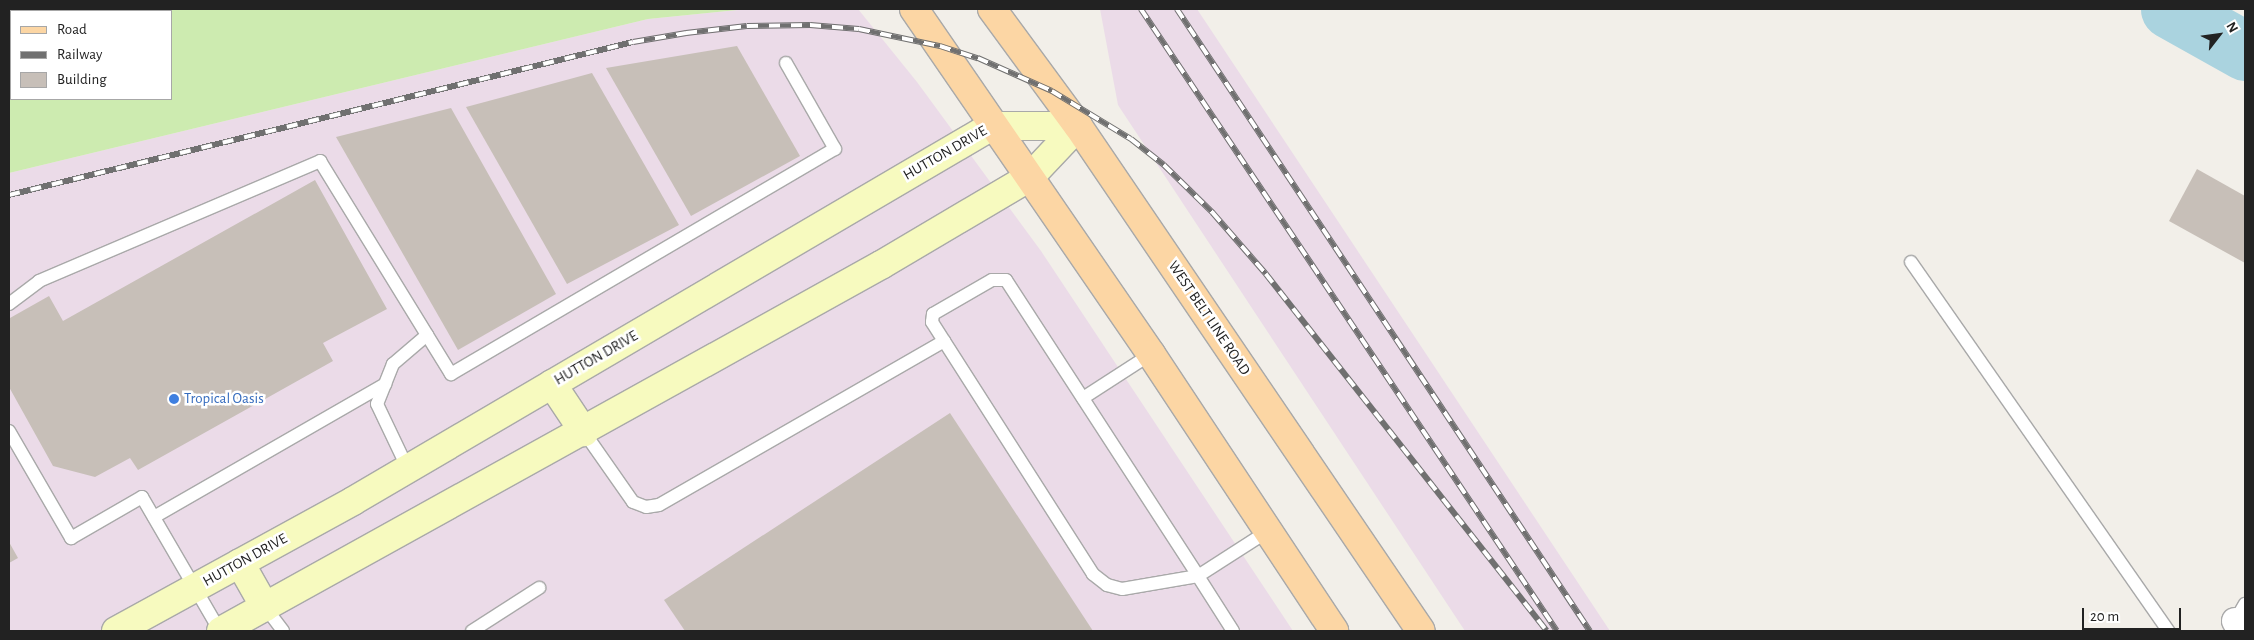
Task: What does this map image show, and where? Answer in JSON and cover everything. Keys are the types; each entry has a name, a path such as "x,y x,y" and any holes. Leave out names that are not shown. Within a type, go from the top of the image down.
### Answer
{"main road":[{"path":"914,9 992,126 1030,177 1151,354 1334,631"},
{"name":"WEST BELT LINE ROAD","path":"992,9 1078,126 1421,631"}],"street":[{"name":"HUTTON DRIVE","path":"116,631 408,469 992,126 1078,126"},
{"path":"221,631 584,432 881,265 1030,177 1078,126"},
{"path":"552,384 584,432"},
{"path":"240,563 265,607"}],"lane":[{"path":"9,304 39,281 320,162 451,374 835,149 786,63"},
{"path":"1911,262 2168,631"},
{"path":"1233,631 1198,576 1083,398 1006,280 992,280 933,314 932,322 944,341 1094,574 1107,585 1122,589 1198,576 1268,531"},
{"path":"408,469 377,404 393,364 427,335"},
{"path":"584,432 633,502 646,507 659,505 944,341"},
{"path":"1083,398 1151,354"},
{"path":"154,517 385,384"},
{"path":"9,431 72,538 142,497 221,631"},
{"path":"472,631 539,588"},
{"path":"265,607 283,631"}],"shaded area":[{"path":"747,9 858,9 917,82 1041,251 1293,631 9,631 9,173 648,19"},
{"path":"1100,9 1197,9 1610,631 1465,631 1118,105"}],"green space":[{"path":"9,9 747,9 648,19 9,173"}],"building":[{"path":"737,46 800,156 691,216 606,68"},
{"path":"592,73 679,225 567,284 466,107"},
{"path":"451,108 556,294 458,350 336,137"},
{"path":"2197,169 2245,196 2245,263 2169,221"},
{"path":"315,180 387,309 323,343 333,361 138,470 130,458 95,477 53,466 9,387 10,318 49,296 63,321"},
{"path":"950,413 1093,631 685,631 664,600"},
{"path":"9,542 18,558 9,563"}],"waterway":[{"path":"53,10 60,9"},
{"path":"2170,9 2245,51"}],"railway":[{"path":"1141,9 1557,631"},
{"path":"1177,9 1590,631"},
{"path":"9,195 633,42 686,33 747,26 810,25 859,29 940,46 978,58 1052,91 1131,139 1164,165 1213,213 1266,274 1547,631"}],"place":[{"name":"Tropical Oasis","path":"174,399"}]}
